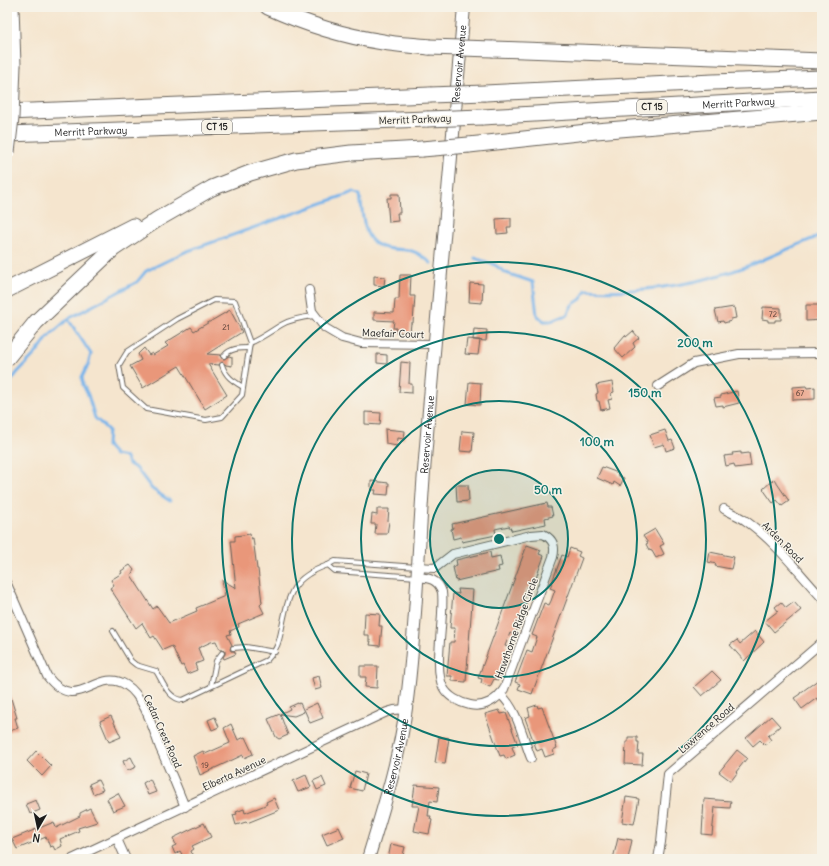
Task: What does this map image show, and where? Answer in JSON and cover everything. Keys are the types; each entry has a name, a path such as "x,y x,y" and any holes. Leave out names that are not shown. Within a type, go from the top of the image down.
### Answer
{"highway":[{"path":"7,152 11,112 13,65 11,7"},
{"path":"268,7 297,20 334,32 383,42 429,47 822,61"},
{"name":"CT 15","path":"7,112 822,78"},
{"name":"Merritt Parkway","path":"7,134 482,117 822,98"},
{"path":"7,290 151,217 212,188 250,173 296,160 351,153 469,145 596,131 822,112"},
{"path":"7,358 36,322 113,249 158,219 212,188"}],"main road":[{"name":"Reservoir Avenue","path":"368,859 394,768 406,709 414,630 422,489 464,7"}],"street":[{"name":"Maefair Court","path":"309,290 312,311 315,316 325,328 342,338 361,343 434,344"},
{"path":"658,386 694,363 739,354 822,353"},
{"name":"Arden Road","path":"724,509 746,520 762,534 781,552 822,598"},
{"name":"Hawthorne Ridge Circle","path":"543,534 552,541 554,548 553,556 522,644 504,689 493,700 483,705 474,706 459,702 445,691 441,683 439,668 442,592 439,584 434,579 417,572 434,568 453,554 531,535 543,534"},
{"name":"Cedar Crest Road","path":"7,584 47,676 53,685 66,691 75,692 104,681 115,680 126,684 134,692 144,709 185,807"},
{"name":"Lawrence Road","path":"658,859 668,774 822,642"},
{"path":"500,694 507,700 512,708 531,758"},
{"name":"Elberta Avenue","path":"72,859 387,712 406,709"},
{"path":"117,839 126,859"}],"lane":[{"path":"214,300 235,301 250,343 250,348 242,394 222,417 206,420 146,409 123,388 119,365 127,352 177,319 214,300"},
{"path":"250,343 261,339 282,324 300,318 315,316"},
{"path":"224,356 228,351 238,348 250,348"},
{"path":"222,365 230,378 243,387"},
{"path":"113,631 131,661 136,665 156,671 170,695 177,699 183,700 267,660 275,652 279,644 286,604 291,592 298,582 306,575 335,561 417,572"},
{"path":"328,565 335,571 417,572"},
{"path":"233,648 246,647 275,652"},
{"path":"211,686 216,661 222,653"}],"building":[{"path":"391,194 399,194 400,213 397,213 398,221 389,222 387,198 391,198"},
{"path":"511,218 511,227 507,227 508,233 497,234 496,219"},
{"path":"400,275 411,275 410,296 415,296 413,323 411,323 410,333 395,332 396,328 393,328 394,321 374,320 374,312 394,313 395,299 399,299"},
{"path":"374,276 385,277 384,286 374,285"},
{"path":"470,283 483,284 482,303 469,302"},
{"path":"806,305 822,305 822,320 806,321"},
{"path":"734,307 736,318 724,323 723,321 718,322 715,310"},
{"path":"763,307 781,308 781,320 768,322 768,320 762,319"},
{"path":"230,310 242,332 207,354 221,355 221,358 224,359 229,356 232,357 232,366 226,365 222,362 219,365 208,364 227,395 205,409 179,366 143,388 130,366 141,360 138,354 144,348 149,355 152,353 153,355 168,346 165,343 191,327 194,331"},
{"path":"474,329 487,330 486,341 473,340"},
{"path":"633,331 639,338 633,343 635,347 623,358 614,348 625,335 626,337"},
{"path":"467,339 480,340 478,355 465,354"},
{"path":"377,354 387,355 387,364 377,363"},
{"path":"401,362 410,363 409,384 412,384 412,393 399,392"},
{"path":"469,382 481,383 480,405 467,404"},
{"path":"612,382 614,392 611,393 612,399 608,400 610,408 601,410 599,401 597,401 596,394 598,393 596,385"},
{"path":"806,386 807,388 815,387 815,399 793,400 793,387"},
{"path":"737,391 739,403 723,407 723,405 716,406 714,398"},
{"path":"365,412 381,413 380,425 365,424"},
{"path":"385,429 405,431 404,439 398,438 397,446 386,444"},
{"path":"665,430 669,441 672,440 675,448 666,451 664,444 654,447 650,435"},
{"path":"462,431 474,432 472,452 460,451"},
{"path":"741,452 741,454 749,453 751,466 735,468 734,464 726,466 724,456"},
{"path":"602,467 618,473 617,475 624,478 620,486 614,482 613,485 597,478"},
{"path":"774,479 789,501 782,506 777,500 773,503 763,489"},
{"path":"371,481 389,483 388,495 375,494 376,490 371,490"},
{"path":"456,485 468,485 469,501 457,502"},
{"path":"547,503 548,507 551,507 553,516 545,518 546,524 512,531 509,526 495,529 496,535 462,542 461,537 453,539 451,529 453,528 452,524"},
{"path":"377,509 389,509 387,534 375,534 376,524 371,524 372,514 377,515"},
{"path":"655,529 664,544 660,546 664,554 656,558 652,551 649,550 646,544 648,543 643,536"},
{"path":"250,534 251,539 253,538 258,569 262,603 260,605 264,613 238,624 239,627 230,631 231,634 227,635 232,645 230,649 236,654 224,659 223,657 225,651 220,650 216,641 211,642 198,648 203,661 195,664 197,670 187,674 183,665 181,666 172,646 163,650 154,636 151,638 142,623 136,628 110,588 114,585 111,580 122,573 121,571 130,565 134,570 131,575 153,609 157,606 169,623 197,611 196,608 225,596 222,580 236,588 231,541 235,541 235,536"},
{"path":"527,545 541,550 539,554 544,556 532,589 527,587 523,601 527,602 515,635 510,633 505,646 510,648 498,680 494,679 490,687 481,683 482,679 478,678"},
{"path":"570,548 580,552 578,556 582,558 532,694 518,689 520,684 515,682 527,650 532,652 537,637 532,635 544,603 549,605 551,601 555,590 550,588 562,555 567,557"},
{"path":"490,552 491,558 500,556 502,566 498,567 499,571 456,581 453,567 457,565 456,560"},
{"path":"710,552 734,557 731,569 715,566 716,564 708,562"},
{"path":"458,589 473,590 466,682 452,681 452,676 447,676 450,642 454,642 455,628 450,628 453,593 459,594"},
{"path":"781,602 786,608 794,602 801,610 774,632 765,621 778,611 775,607"},
{"path":"365,613 380,614 379,626 382,626 380,646 370,645 371,641 369,641 369,635 364,635"},
{"path":"755,631 764,642 744,661 730,645 737,640 740,644"},
{"path":"360,666 378,666 377,688 365,687 366,677 360,677"},
{"path":"712,671 721,680 702,696 694,687"},
{"path":"319,676 322,688 315,690 312,678"},
{"path":"822,677 822,705 817,698 802,709 794,698"},
{"path":"7,692 9,692 17,718 15,718 18,728 7,732"},
{"path":"300,703 304,712 294,716 280,714 290,709 289,707"},
{"path":"317,703 323,718 310,723 304,709"},
{"path":"537,705 538,708 542,707 557,748 553,750 554,754 545,757 542,749 537,751 525,718 530,716 528,708"},
{"path":"499,710 501,714 506,713 518,745 512,747 515,755 506,759 504,755 500,756 485,714"},
{"path":"280,714 288,735 279,739 276,737 268,719"},
{"path":"111,716 121,737 109,742 100,721"},
{"path":"771,716 780,726 768,736 771,740 765,745 760,740 753,746 746,738"},
{"path":"215,717 219,727 212,730 208,720"},
{"path":"231,724 238,740 245,737 253,754 244,758 243,755 200,775 193,756 203,751 205,754 230,743 224,728"},
{"path":"439,737 449,738 445,764 435,763"},
{"path":"628,737 637,737 637,742 639,742 638,754 643,754 642,765 625,764 626,742 628,742"},
{"path":"737,750 747,758 731,781 719,772"},
{"path":"36,751 51,766 42,776 27,761"},
{"path":"131,757 136,767 127,771 123,761"},
{"path":"355,771 366,774 362,791 350,788"},
{"path":"306,775 311,787 298,792 293,781"},
{"path":"322,777 326,786 317,790 313,781"},
{"path":"150,779 156,792 148,795 143,783"},
{"path":"98,780 103,790 93,794 89,784"},
{"path":"415,785 439,787 437,802 430,801 428,816 431,816 430,819 432,820 429,834 414,831 419,806 412,806"},
{"path":"118,793 125,806 113,811 107,799"},
{"path":"626,797 639,799 634,824 622,822"},
{"path":"274,798 279,810 247,823 236,825 233,815 237,814 236,812 244,809 245,813 267,804 266,802"},
{"path":"704,799 731,801 730,808 715,807 712,835 702,834"},
{"path":"36,800 40,810 30,814 26,804"},
{"path":"90,808 97,822 78,828 79,831 60,839 62,846 55,850 53,846 50,847 46,837 17,849 12,839 54,822 56,828 80,816 80,813"},
{"path":"204,823 211,837 192,846 194,849 191,851 192,854 184,858 180,851 175,854 172,847 176,845 173,838"},
{"path":"339,827 344,838 327,845 322,834"},
{"path":"618,838 632,840 628,859 613,859"},
{"path":"391,844 405,847 402,859 388,859"}],"waterway":[{"path":"7,387 49,336 68,319 137,282 146,271 185,252 354,192 360,195 364,226 372,240 382,247 415,252 431,263"},
{"path":"475,258 495,265 506,273 533,282 537,315 544,321 552,321 567,315 572,305 581,299 586,290 606,291 646,289 707,279 745,267 822,235"},
{"path":"68,319 91,354 88,365 82,377 83,385 88,395 95,418 108,430 107,446 115,455 125,457 129,464 137,469 152,489 170,501"}]}
